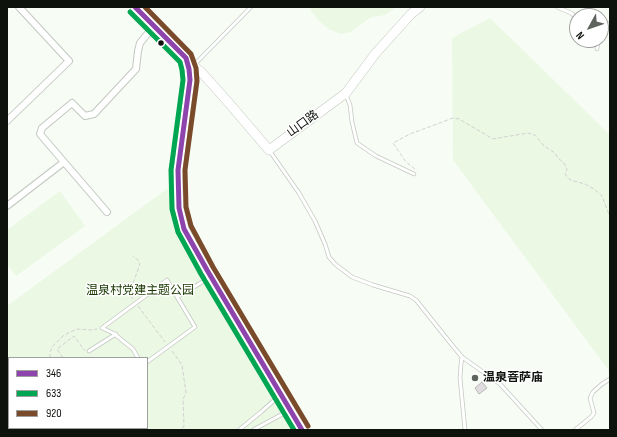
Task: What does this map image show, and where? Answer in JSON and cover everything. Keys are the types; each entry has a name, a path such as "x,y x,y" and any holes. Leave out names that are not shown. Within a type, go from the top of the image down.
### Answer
{"main road":[{"path":"135,7 228,102 269,150"},
{"name":"山口路","path":"269,150 346,93 375,54 411,14 420,7"},
{"path":"186,58 190,80 178,170 179,208 184,229 302,430"}],"street":[{"path":"7,121 69,61 19,7"},
{"path":"107,212 40,134 42,128 72,103 85,116 94,114 136,69 140,43 154,26"},
{"path":"7,206 64,162"}],"lane":[{"path":"193,65 251,7"},
{"path":"557,7 569,12"},
{"path":"346,93 350,105 357,143 376,156 414,174"},
{"path":"269,150 299,192 315,221 329,257 335,264 352,277 410,296 416,300 462,357 500,384 542,430"},
{"path":"177,297 211,277"},
{"path":"102,328 167,280 195,327 148,361"},
{"path":"102,328 116,334 133,349 137,357"},
{"path":"87,352 116,334"},
{"path":"462,357 460,364 460,378 465,430"},
{"path":"575,430 594,413 590,398 593,392 610,379"},
{"path":"239,430 256,417 280,394"},
{"path":"253,430 290,410"}],"path":[{"path":"414,174 418,171 406,162 393,143 410,134 453,118 459,119 493,139 528,133 535,134 544,146 564,163 567,169 565,174 570,180 585,184 602,196 610,218"},
{"path":"133,256 140,264 129,294 182,365 186,392 183,399 184,426 181,430"},
{"path":"50,357 50,352 53,346 64,335 77,329 91,330 102,328"},
{"path":"62,357 57,349 74,336 87,352"}],"green space":[{"path":"310,7 397,7 385,15 371,17 351,32 341,34 329,29 319,21 311,11"},
{"path":"490,18 610,135 610,372 453,160 452,38"},
{"name":"温泉村党建主题公园","path":"175,183 176,209 297,430 9,430 148,429 148,357 8,357 8,426 7,306"},
{"path":"60,191 85,226 16,276 7,264 7,230"}],"building":[{"path":"482,382 487,388 479,394 475,388"}],"transit line":[{"name":"346","path":"135,7 186,58 189,69 190,80 178,170 179,208 184,229 302,430"},
{"name":"920","path":"145,7 191,54 196,68 197,81 185,170 186,207 191,226 213,267 308,426"},
{"name":"633","path":"130,12 180,62 182,70 183,80 171,170 172,209 178,232 201,274 294,430"}],"place":[{"name":"温泉菩萨庙","path":"475,378"}]}
